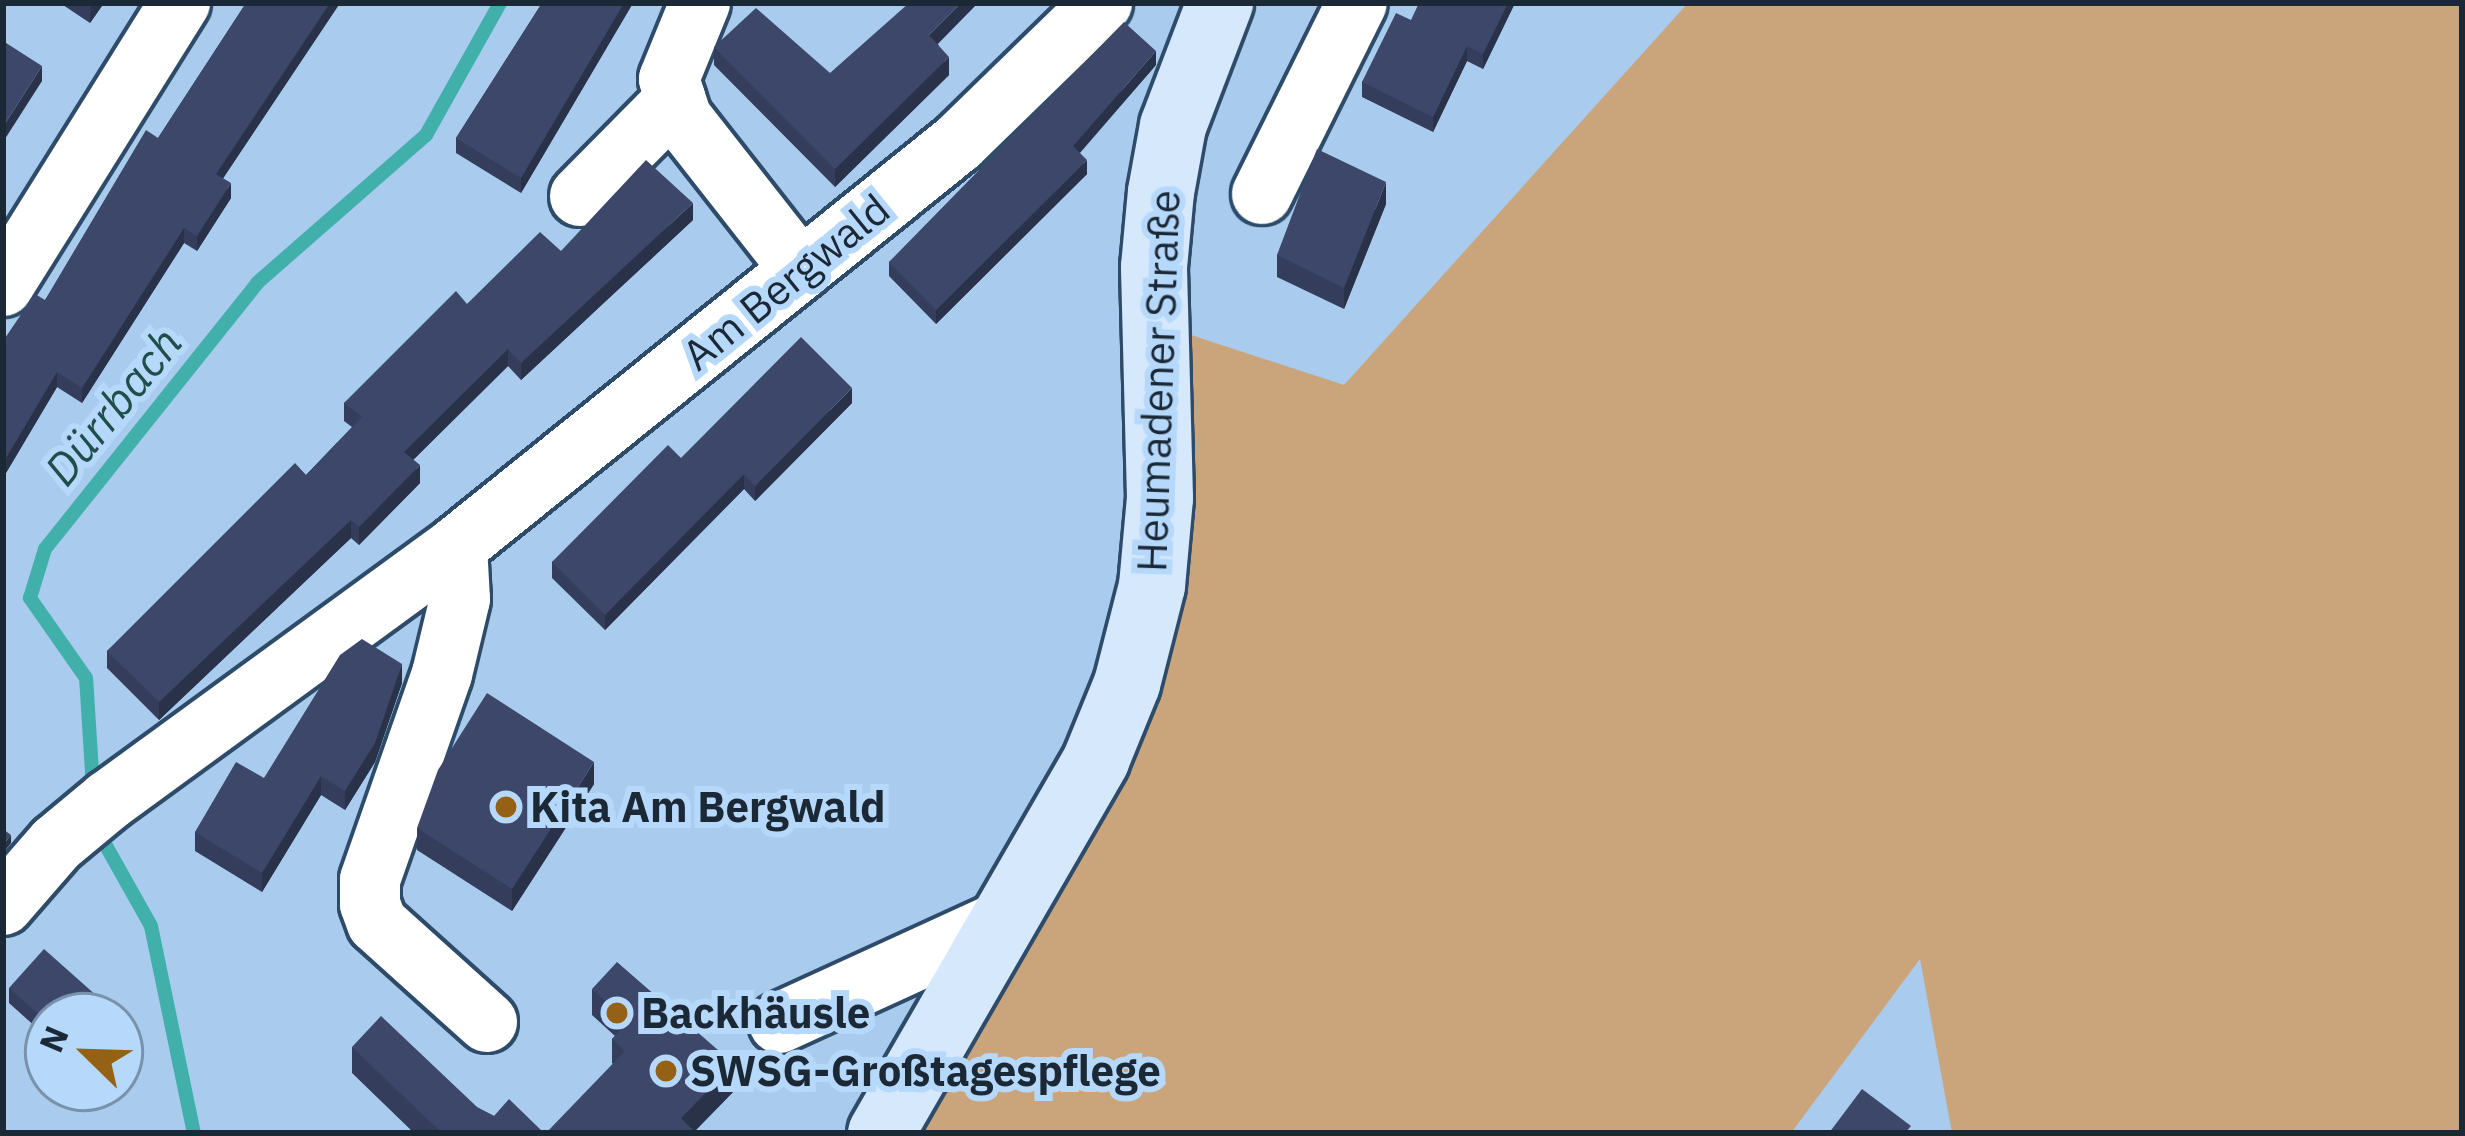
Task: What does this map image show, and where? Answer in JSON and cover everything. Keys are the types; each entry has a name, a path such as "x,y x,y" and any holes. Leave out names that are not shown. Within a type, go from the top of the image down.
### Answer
{"main road":[{"name":"Heumadener Straße","path":"881,1133 1096,760 1126,684 1152,586 1160,498 1154,267 1161,191 1173,126 1220,3"}],"street":[{"path":"3,286 180,3"},
{"path":"700,3 669,79 676,100 802,270"},
{"name":"Am Bergwald","path":"3,905 56,844 109,800 457,546 958,143 1102,3"},
{"path":"1262,194 1357,3"},
{"path":"580,196 676,100"},
{"path":"457,546 460,599 442,674 370,880 370,904 377,923 487,1022"},
{"path":"779,1023 1004,920"}],"shaded area":[{"path":"1688,3 2462,3 2462,1133 1952,1133 1920,959 1791,1133 917,1133 1189,457 1191,335 1344,385"}],"building":[{"path":"246,3 330,3 216,174 231,183 197,236 184,228 82,388 57,372 3,463 3,341 35,294 45,300 146,130 158,138"},
{"path":"542,3 624,3 521,178 456,138"},
{"path":"909,3 961,3 929,35 949,57 835,169 714,47 756,8 830,73"},
{"path":"1419,3 1508,3 1483,54 1467,46 1433,117 1362,82 1396,13 1411,20"},
{"path":"1124,22 1156,51 1073,146 1087,160 936,310 889,262"},
{"path":"3,41 42,66 3,127"},
{"path":"1317,149 1386,182 1344,288 1277,255"},
{"path":"646,160 693,203 521,363 508,349 404,452 420,465 359,527 351,520 159,702 107,651 295,463 306,475 362,417 344,403 456,291 467,304 540,232 561,251"},
{"path":"801,337 852,388 755,486 744,474 605,615 552,562 668,445 681,458"},
{"path":"362,639 402,664 375,743 345,791 321,776 262,873 195,832 236,762 264,778 340,655"},
{"path":"487,693 594,762 512,889 417,828 438,770"},
{"path":"44,949 92,992 24,992 24,1001 9,988"},
{"path":"617,962 734,1064 681,1118 691,1133 546,1133 625,1051 612,1039 628,1022 592,989"},
{"path":"381,1016 477,1107 494,1116 509,1099 544,1133 442,1133 352,1047"},
{"path":"1862,1089 1911,1126 1905,1133 1829,1133"}],"waterway":[{"name":"Dürrbach","path":"93,788 86,678 30,598 45,549 257,283 426,135 500,3"},
{"name":"Dürrbach","path":"96,828 151,926 194,1133"}],"place":[{"name":"Kita Am Bergwald","path":"506,807"},
{"name":"Backhäusle","path":"617,1013"},
{"name":"SWSG-Großtagespflege","path":"666,1071"}]}
